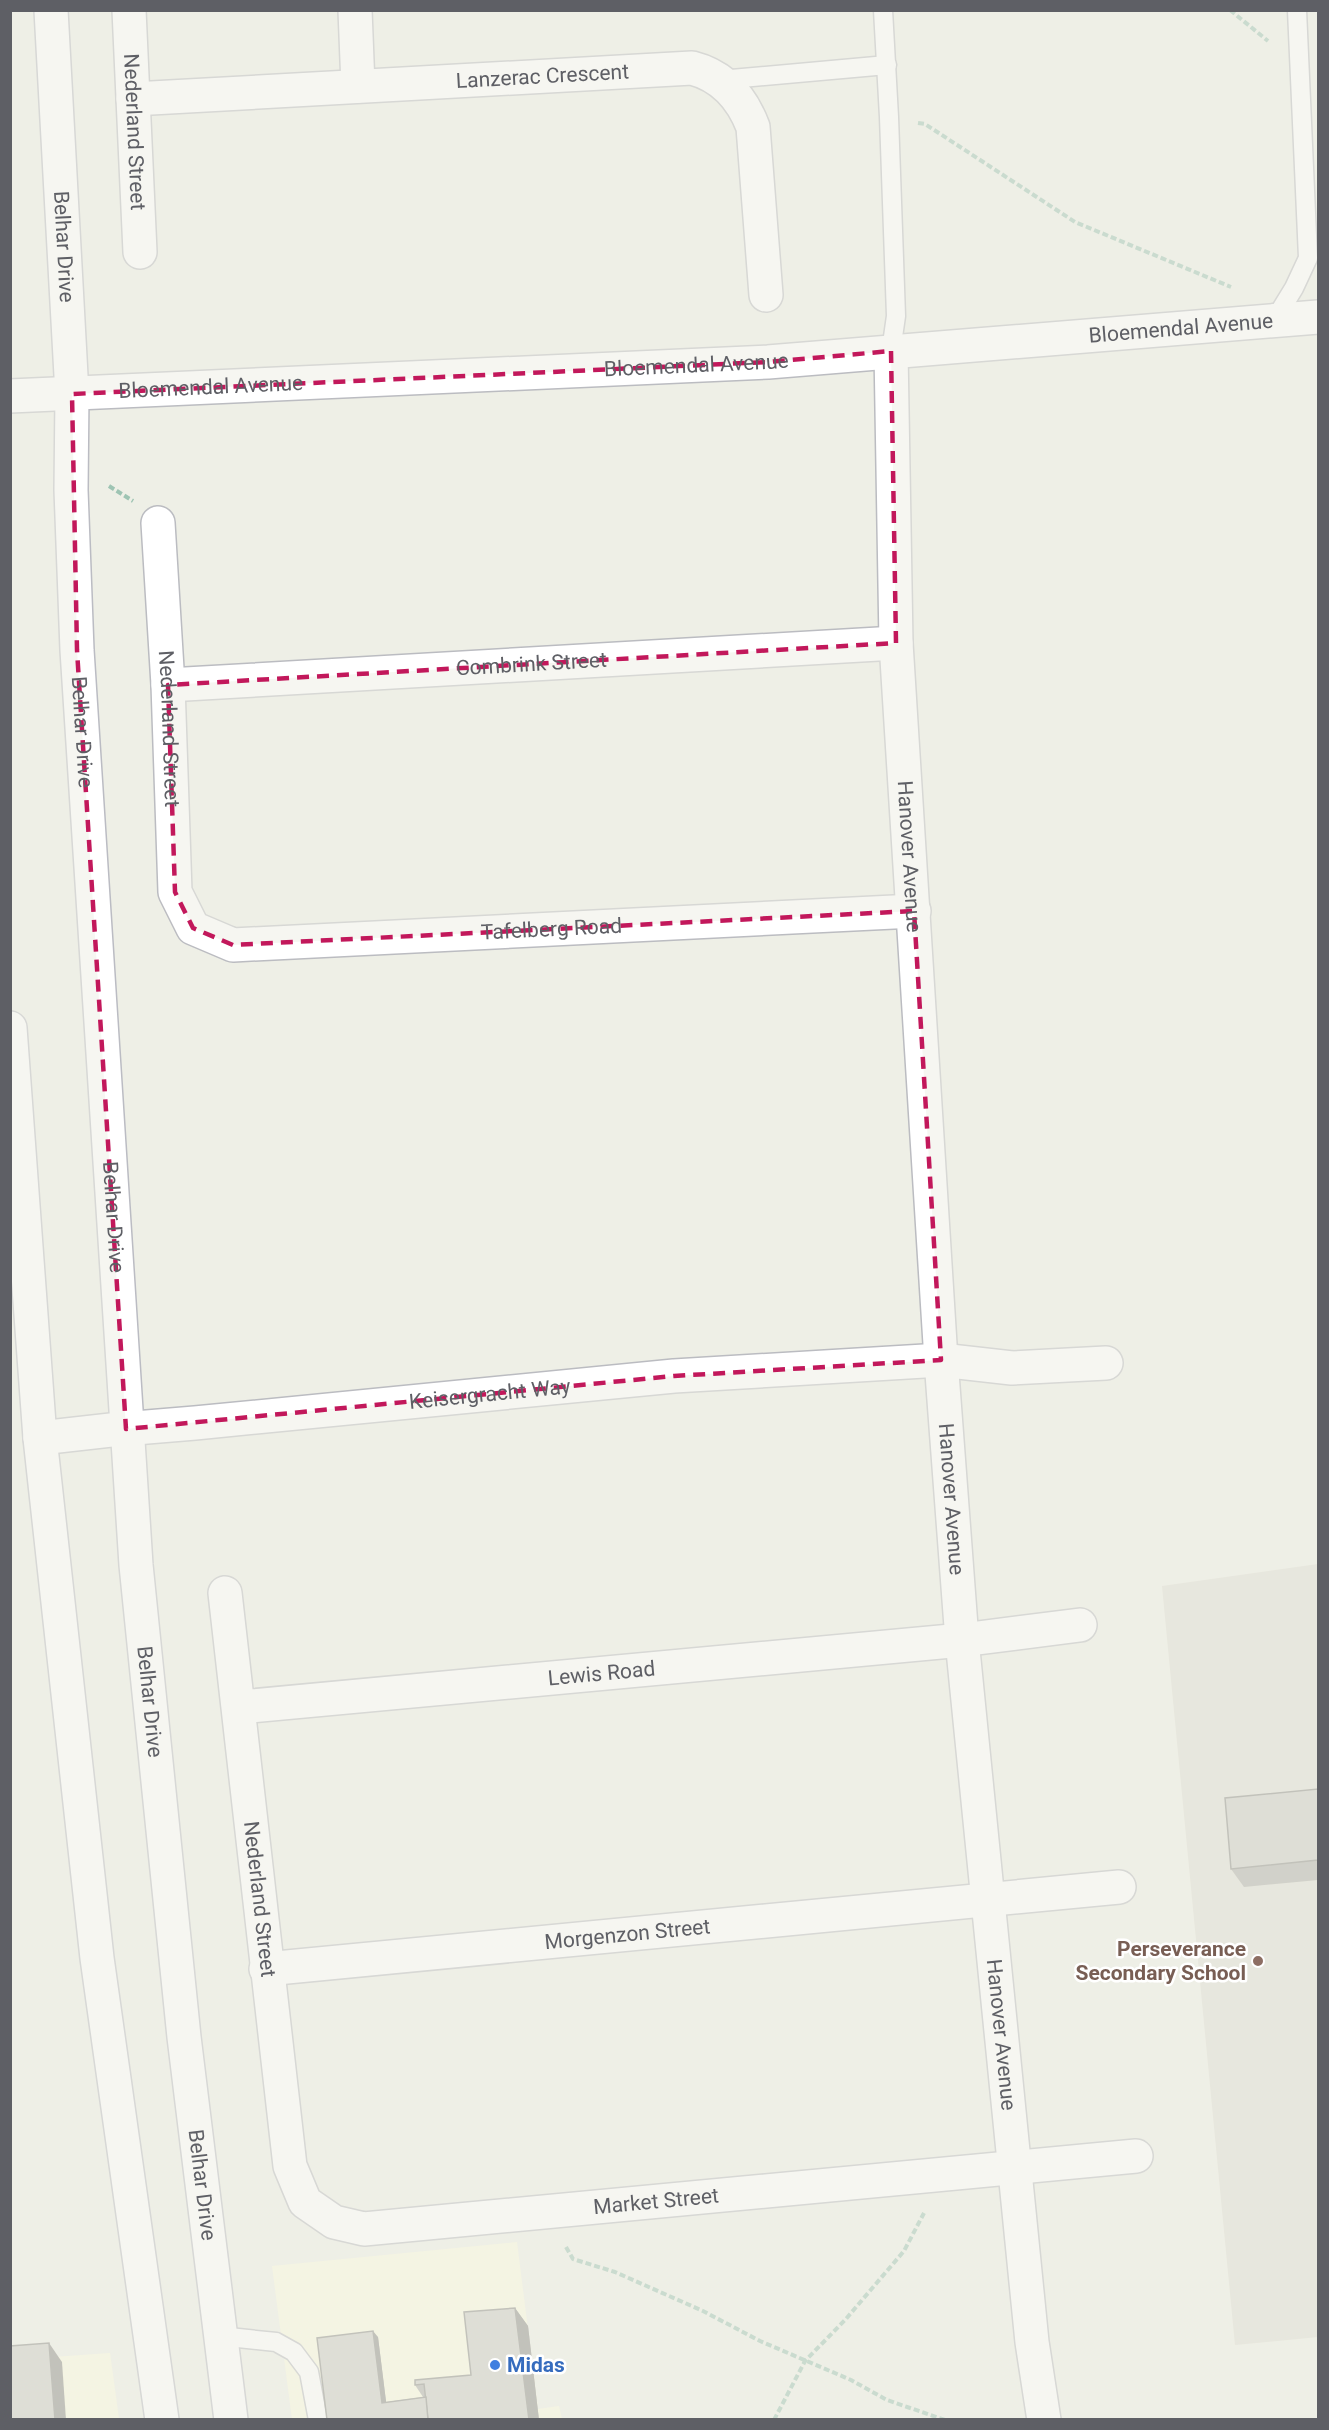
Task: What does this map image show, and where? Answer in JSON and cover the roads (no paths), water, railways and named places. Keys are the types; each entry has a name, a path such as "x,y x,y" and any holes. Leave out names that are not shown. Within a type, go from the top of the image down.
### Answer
{"street":[{"name":"Belhar Drive","path":"51,10 72,394 71,490 77,650 136,1565 184,2037 231,2420"},
{"name":"Nederland Street","path":"129,10 140,252"},
{"path":"355,10 358,86"},
{"name":"Lanzerac Crescent","path":"133,99 692,68 720,80 737,96 753,127 766,295"},
{"name":"Bloemendal Avenue","path":"10,396 768,362 1318,317"},
{"name":"Hanover Avenue","path":"891,351 896,643 941,1360 962,1640 1032,2342 1044,2420"},
{"name":"Nederland Street","path":"158,523 168,685 175,892 193,928"},
{"name":"Combrink Street","path":"168,685 896,643"},
{"name":"Tafelberg Road","path":"193,928 233,945 914,911"},
{"path":"10,1028 40,1438 97,1958 162,2420"},
{"path":"941,1360 1012,1368 1106,1363"},
{"name":"Keisergracht Way","path":"40,1438 674,1376 941,1360"},
{"name":"Nederland Street","path":"225,1593 240,1707 266,1969 290,2166 305,2202"},
{"path":"962,1640 1080,1625"},
{"name":"Lewis Road","path":"240,1707 962,1640"},
{"path":"988,1900 1119,1887"},
{"name":"Morgenzon Street","path":"266,1969 988,1900"},
{"path":"1015,2169 1136,2156"},
{"name":"Market Street","path":"305,2202 334,2222 364,2229 1015,2169"}],"lane":[{"path":"883,10 896,316 891,351"},
{"path":"1297,10 1308,258 1318,276"},
{"path":"720,80 887,65"},
{"path":"1275,320 1308,258"},
{"path":"219,2336 276,2342 294,2352 309,2372 318,2420"}],"place":[{"name":"Perseverance Secondary School","path":"1258,1961"},
{"name":"Midas","path":"495,2365"}]}
